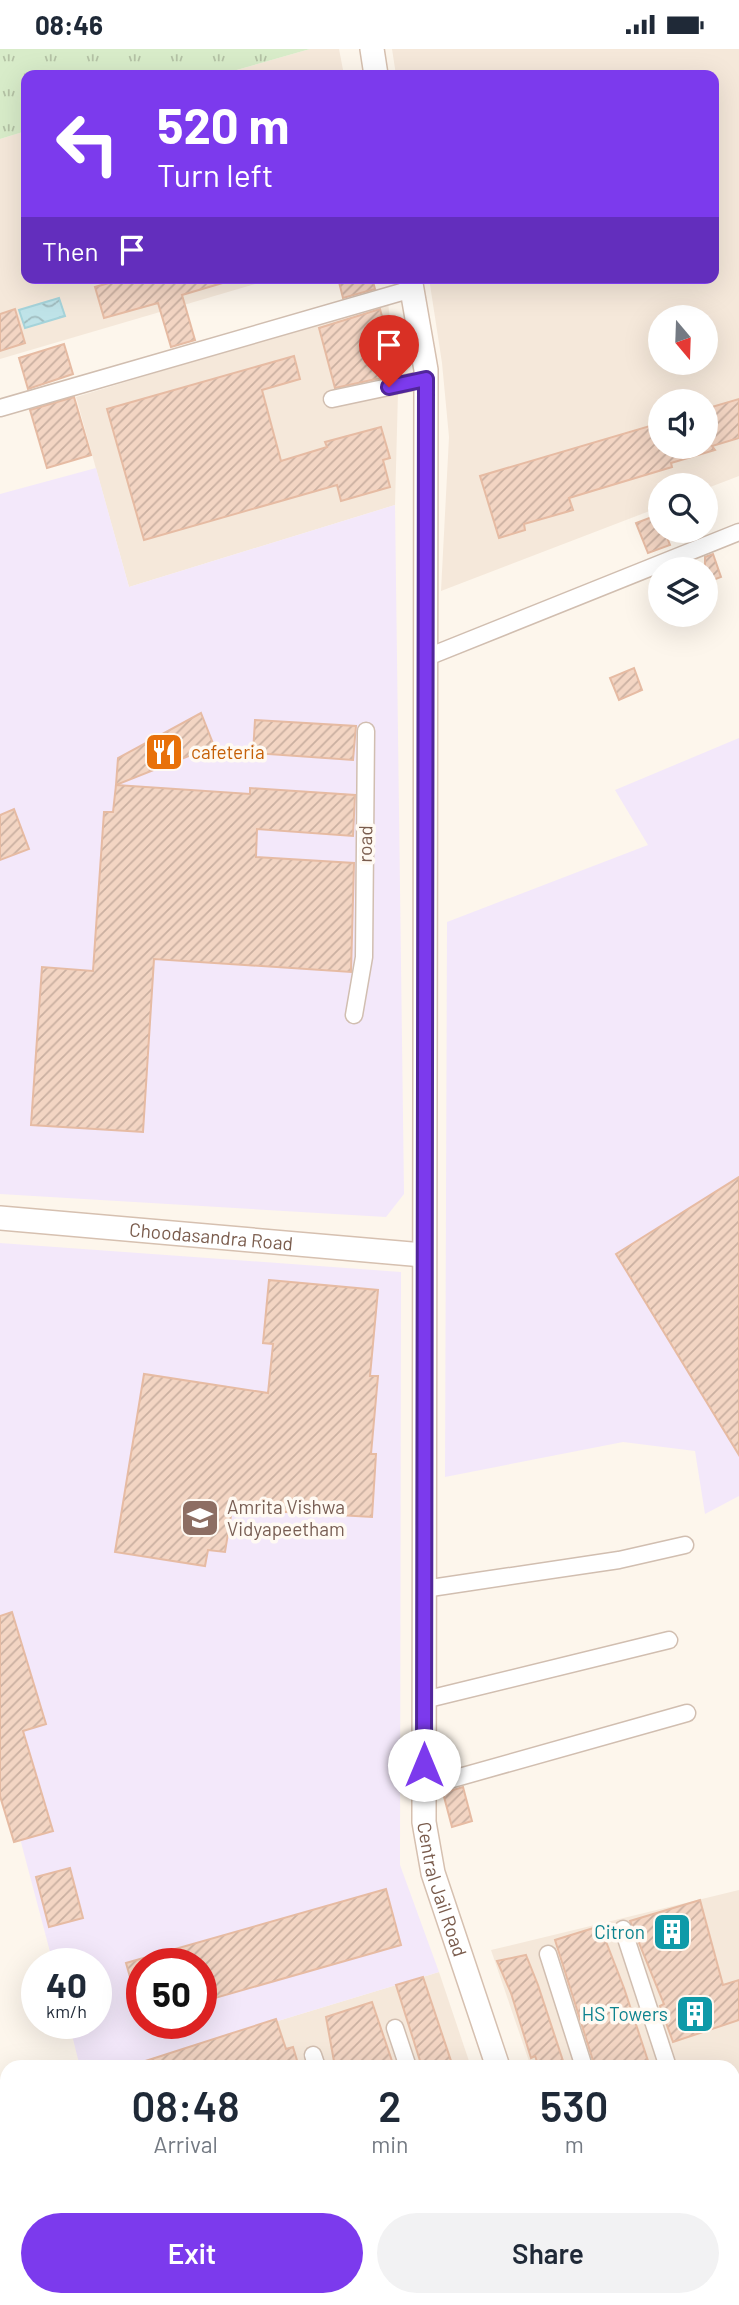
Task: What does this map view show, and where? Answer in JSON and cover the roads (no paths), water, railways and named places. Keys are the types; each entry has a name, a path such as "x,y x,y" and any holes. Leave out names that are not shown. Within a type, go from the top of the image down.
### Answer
{"main road":[{"path":"372,49 375,70"},
{"name":"Central Jail Road","path":"411,284 426,379 424,1822 433,1873 496,2060"},
{"name":"Choodasandra Road","path":"0,1218 423,1255"}],"street":[{"path":"0,408 411,284"},
{"path":"332,399 426,379"},
{"path":"425,658 739,532"},
{"name":"road","path":"354,1015 364,957 366,731"},
{"path":"424,1589 618,1560 685,1545"},
{"path":"424,1700 668,1640"},
{"path":"424,1787 687,1713"},
{"path":"623,1929 666,2060"},
{"path":"548,1954 582,2060"},
{"path":"395,2028 406,2060"}],"water":[{"path":"59,298 65,316 25,328 19,310"}],"place":[{"name":"cafeteria","path":"164,752"},
{"name":"Amrita Vishwa Vidyapeetham","path":"200,1518"},
{"name":"Citron","path":"672,1932"},
{"name":"HS Towers","path":"695,2014"}]}
